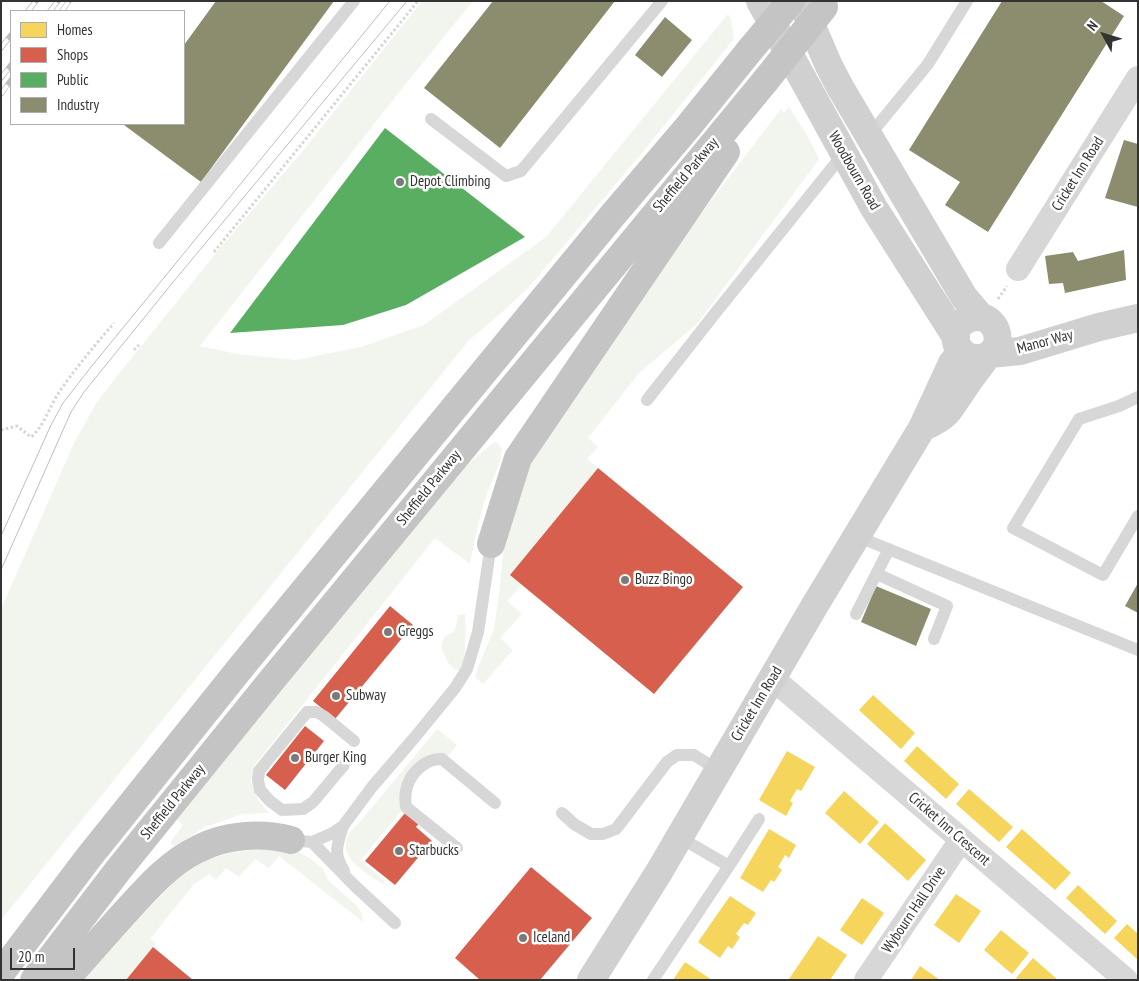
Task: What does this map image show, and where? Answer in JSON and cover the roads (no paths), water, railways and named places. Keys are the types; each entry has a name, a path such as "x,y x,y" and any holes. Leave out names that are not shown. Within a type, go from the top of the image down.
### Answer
{"highway":[{"name":"Sheffield Parkway","path":"1,972 89,856 242,666 790,1"},
{"name":"Sheffield Parkway","path":"34,980 118,869 271,681 768,83 804,33 818,3"},
{"path":"491,544 518,458 768,83"},
{"path":"65,980 124,913 162,874 198,849 217,842 240,837 278,836 301,841"}],"street":[{"name":"Woodbourn Road","path":"760,1 874,208 974,350"},
{"name":"Woodbourn Road","path":"818,3 829,66 964,297 987,321"},
{"name":"Cricket Inn Road","path":"1018,269 1138,78"},
{"path":"844,153 869,136"},
{"path":"974,350 958,327 963,322 972,318 987,321"},
{"name":"Manor Way","path":"974,350 1020,351 1099,327 1138,318"},
{"name":"Manor Way","path":"987,321 1003,329 1017,331 1099,327"},
{"name":"Manor Way","path":"974,350 994,350 998,334 987,321"},
{"name":"Cricket Inn Road","path":"591,980 649,888 856,536 922,428 952,363 974,350"},
{"name":"Cricket Inn Crescent","path":"772,678 1126,980"},
{"name":"Wybourn Hall Drive","path":"866,980 961,840"}],"lane":[{"path":"159,243 354,1"},
{"path":"432,119 506,176 520,171 662,1"},
{"path":"869,136 928,64 967,1"},
{"path":"648,400 844,153"},
{"path":"1138,397 1079,420 1013,528 1103,575 1138,516"},
{"path":"856,536 1138,650"},
{"path":"301,841 333,834 343,826 372,787 455,688 467,669 478,632 491,544"},
{"path":"856,614 889,549"},
{"path":"877,574 947,606 934,639"},
{"path":"344,765 314,802 303,809 282,810 260,790 259,771 307,712 321,714 354,741"},
{"path":"562,813 574,824 591,834 603,834 616,829 667,762 677,755 694,754 718,770"},
{"path":"457,848 406,807 405,791 408,781 416,770 426,763 442,759 495,803"},
{"path":"653,980 759,820"},
{"path":"343,826 336,847 338,861 354,885"},
{"path":"679,837 730,866"},
{"path":"301,841 396,922"}],"tram line":[{"path":"1,536 51,425 63,403 390,1"},
{"path":"1,570 71,412 84,392 407,1"}],"railway":[{"path":"29,10 36,1"},
{"path":"51,10 58,1"},
{"path":"63,10 69,1"},
{"path":"1,48 10,36"},
{"path":"1,78 10,66"},
{"path":"1,94 10,81"}],"place":[{"name":"Depot Climbing","path":"400,182"},
{"name":"Buzz Bingo","path":"625,580"},
{"name":"Greggs","path":"388,632"},
{"name":"Subway","path":"336,696"},
{"name":"Burger King","path":"295,758"},
{"name":"Starbucks","path":"399,851"},
{"name":"Iceland","path":"523,938"}]}
